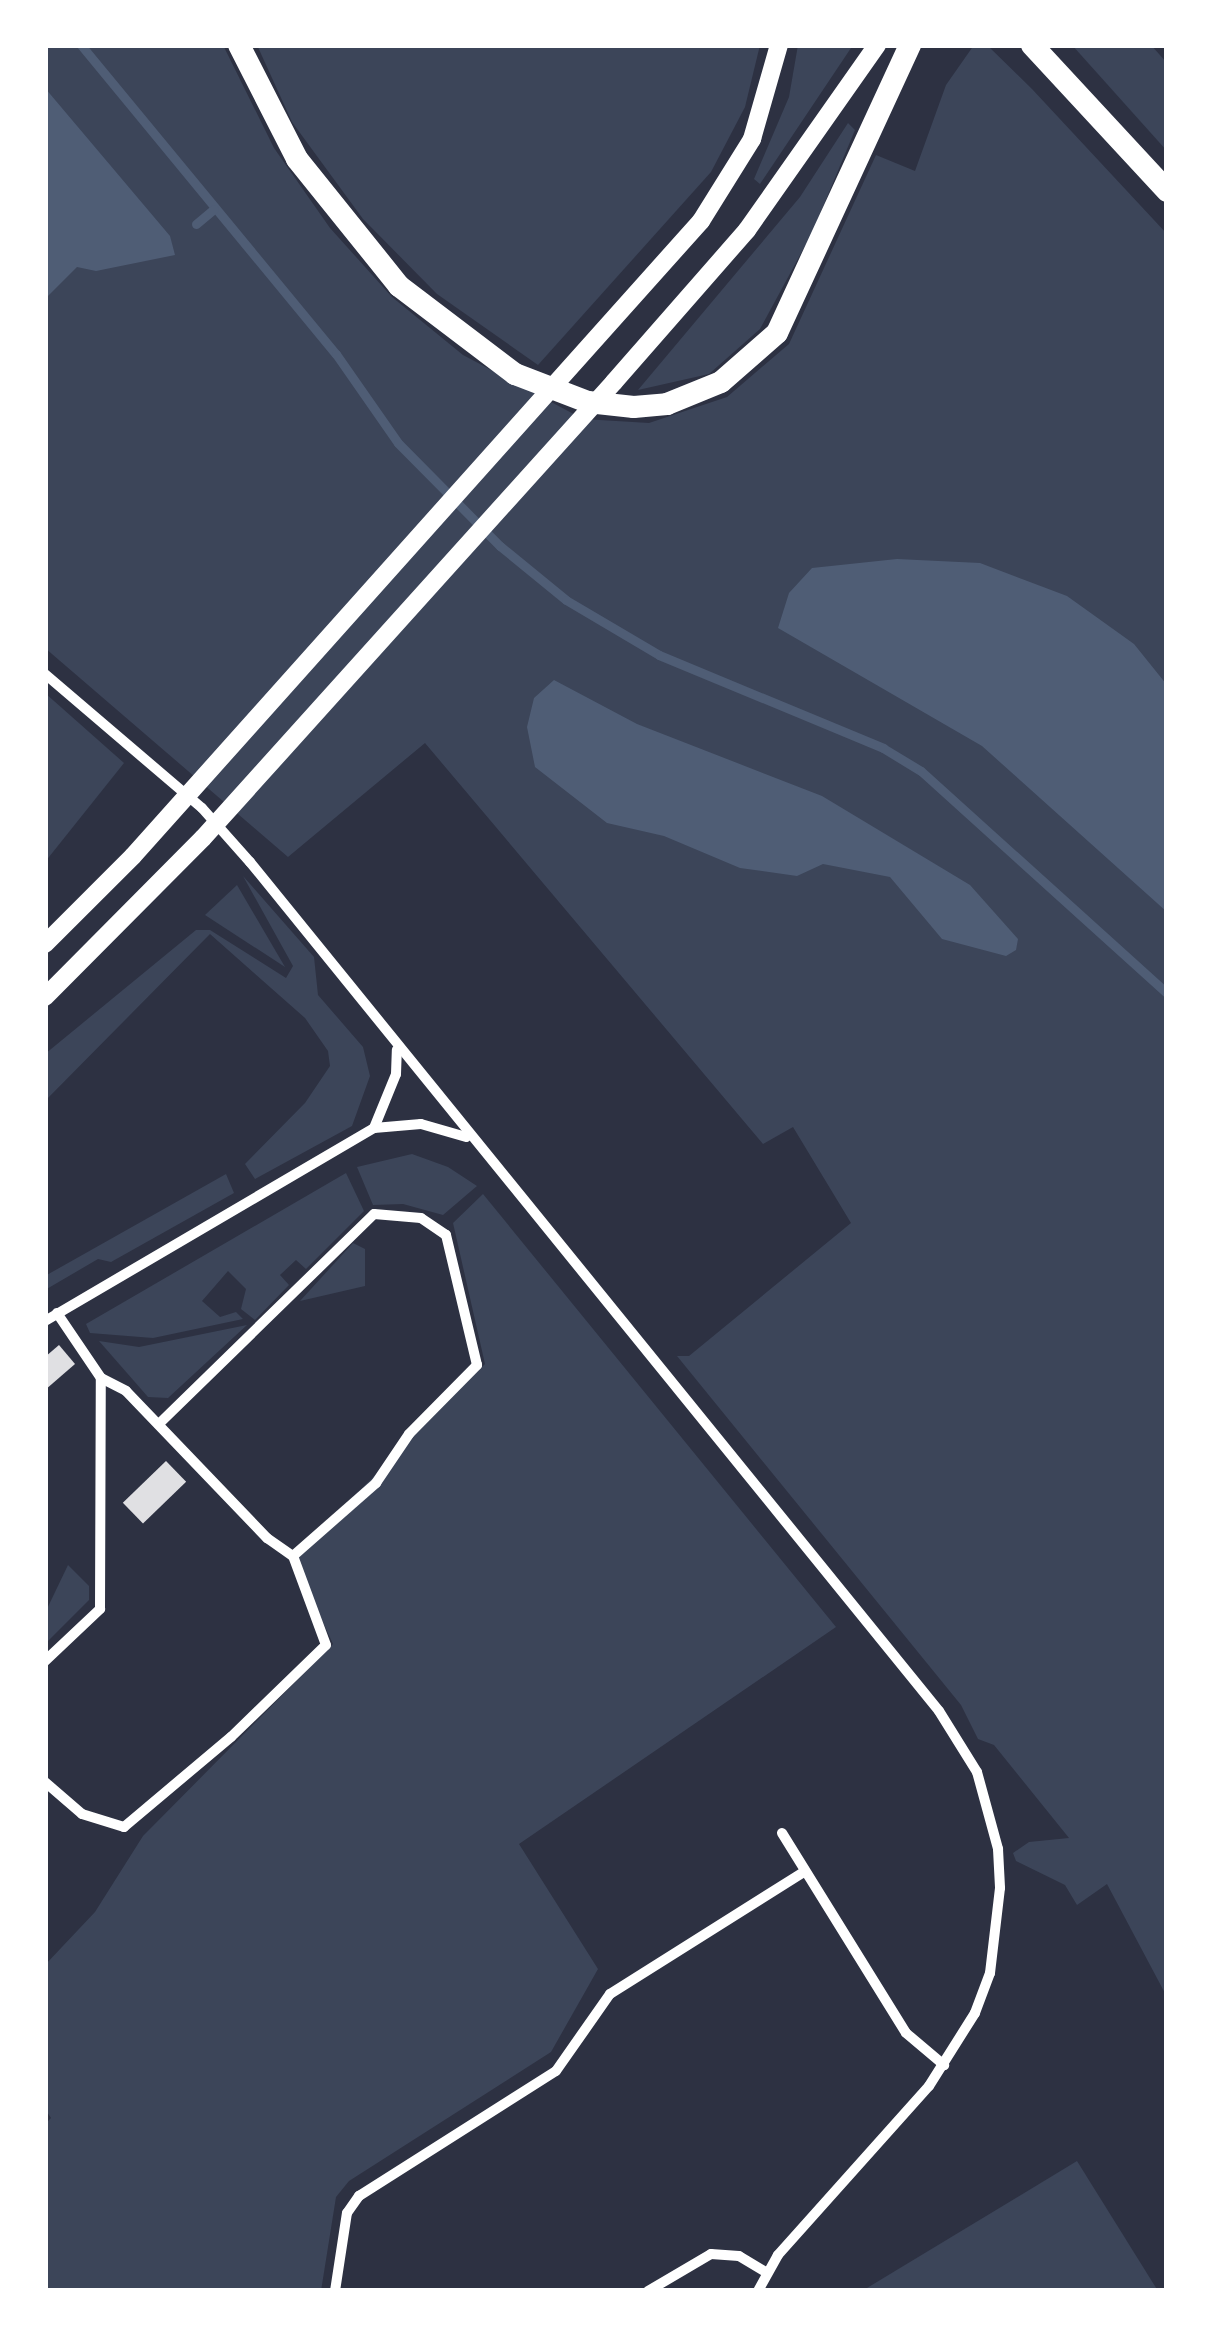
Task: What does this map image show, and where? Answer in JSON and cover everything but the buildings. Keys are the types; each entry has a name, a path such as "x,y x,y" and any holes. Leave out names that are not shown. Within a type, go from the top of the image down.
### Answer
{"main road":[{"path":"238,45 297,159 410,296 515,374 588,402 634,407 667,404 722,382 778,333 910,45"},
{"path":"1032,45 1167,190"}],"street":[{"path":"45,944 651,278 732,177 760,121 779,45"},
{"path":"45,997 90,957 472,540 680,306 778,189 877,45"},
{"path":"45,674 202,808 916,1682 976,1772 998,1849 998,1931 975,2013 944,2066 767,2273 758,2291"},
{"path":"374,1128 396,1074 397,1049"},
{"path":"45,1322 374,1128 421,1124 468,1138"},
{"path":"159,1424 374,1214 392,1212 438,1227 451,1248 477,1364 408,1434 376,1484 292,1556"},
{"path":"45,1782 82,1814 124,1827 231,1737 326,1646 292,1556 267,1538 126,1391 101,1378 56,1313"},
{"path":"45,1661 100,1609 101,1378"},
{"path":"782,1833 906,2033 944,2066"},
{"path":"335,2291 347,2213 359,2196 556,2071 610,1994 804,1872"},
{"path":"648,2291 711,2254 740,2256 767,2273"}],"shaded area":[{"path":"45,45 223,45 274,148 330,228 392,297 463,355 583,419 649,423 727,397 789,344 876,155 915,171 946,85 974,45 987,45 1032,89 1167,234 1167,1997 1107,1884 1077,1905 1065,1885 1016,1861 1013,1853 1029,1842 1069,1838 994,1745 978,1739 961,1705 677,1356 689,1356 851,1223 793,1127 763,1144 425,743 288,857 45,648"},
{"path":"257,45 760,45 745,107 711,172 538,365 437,294 363,219 292,122"},
{"path":"798,45 853,45 760,184 754,179 789,97"},
{"path":"1072,45 1151,45 1167,63 1167,151"},
{"path":"45,88 170,236 175,255 96,271 77,267 45,299"},
{"path":"848,123 855,130 812,233 760,329 709,374 638,390 800,197"},
{"path":"897,559 980,563 1067,596 1134,644 1167,685 1167,912 982,746 778,628 789,593 812,568"},
{"path":"554,680 637,724 822,796 970,885 1018,939 1016,950 1006,956 942,939 890,877 823,864 797,876 740,868 664,836 607,823 535,767 527,727 534,698"},
{"path":"45,693 124,763 45,862"},
{"path":"243,876 314,957 318,995 363,1047 370,1076 352,1126 255,1179 245,1164 305,1103 330,1066 328,1051 305,1018 210,934 45,1101 45,1054 196,930 210,930 286,978 293,966"},
{"path":"237,885 285,967 205,915"},
{"path":"412,1154 448,1167 477,1186 443,1215 403,1204 373,1205 357,1167"},
{"path":"346,1173 364,1211 306,1269 296,1260 280,1275 289,1285 255,1320 241,1309 246,1289 228,1271 202,1301 220,1317 236,1312 243,1319 153,1338 90,1333 86,1324"},
{"path":"226,1174 234,1193 111,1262 98,1259 45,1290 45,1276"},
{"path":"483,1194 836,1627 519,1844 598,1969 551,2052 349,2181 336,2197 321,2291 45,2291 45,2124 51,2118 45,2109 45,1965 95,1912 143,1836 333,1644 293,1558 485,1364 453,1223"},
{"path":"353,1243 365,1249 365,1286 300,1301"},
{"path":"247,1325 168,1398 148,1397 99,1341 139,1347"},
{"path":"68,1565 89,1586 89,1600 45,1644 45,1613"},
{"path":"1077,2161 1158,2291 862,2291"}],"waterway":[{"path":"81,45 336,354 398,443 500,546 566,600 659,655 883,748 921,771 1167,993"},
{"path":"196,224 214,209"}]}
